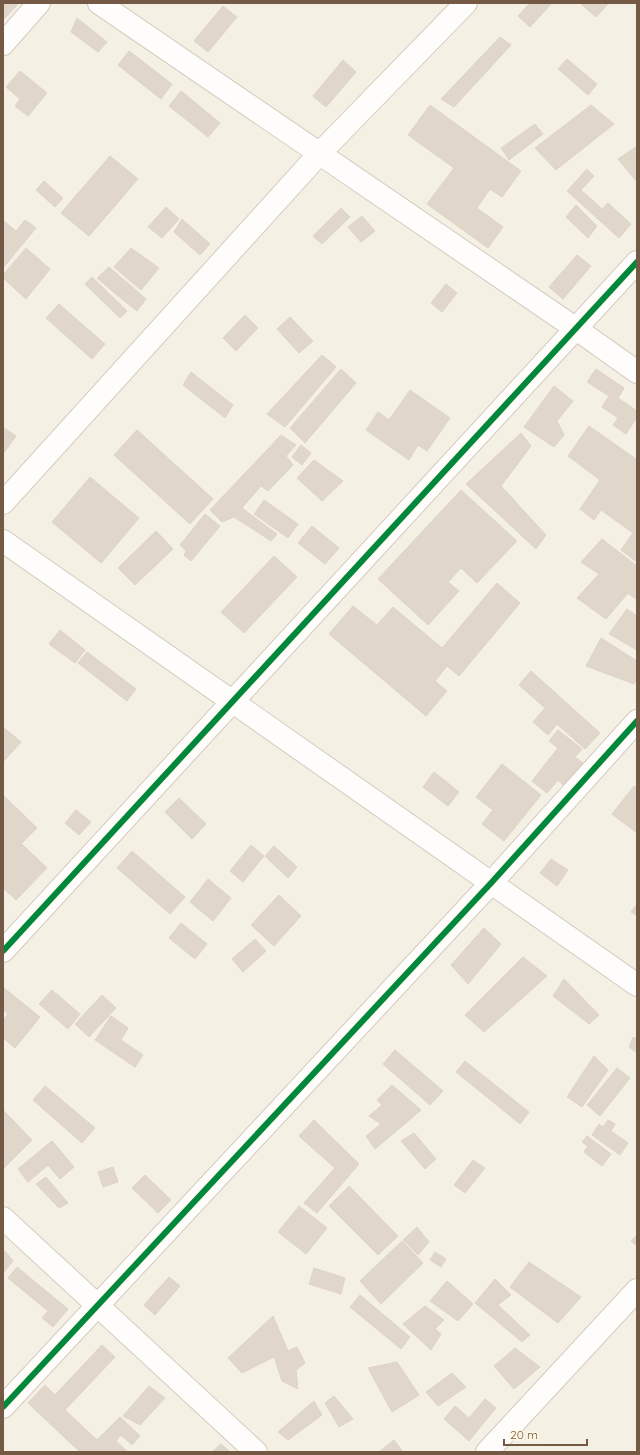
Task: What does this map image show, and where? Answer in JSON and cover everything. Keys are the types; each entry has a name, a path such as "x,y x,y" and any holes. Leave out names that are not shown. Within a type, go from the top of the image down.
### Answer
{"street":[{"path":"3,44 39,3"},
{"path":"99,3 320,153 637,372"},
{"path":"3,503 320,153 466,3"},
{"path":"3,951 637,262"},
{"path":"3,542 492,882 637,985"},
{"path":"3,1407 492,882 637,721"},
{"path":"3,1218 256,1452"},
{"path":"487,1452 637,1290"}],"building":[{"path":"3,3 19,3 3,20"},
{"path":"530,3 552,3 530,27 518,16"},
{"path":"580,3 609,3 596,17"},
{"path":"223,6 237,17 208,52 194,41"},
{"path":"77,18 107,42 98,52 71,32"},
{"path":"500,37 511,45 454,107 441,99"},
{"path":"129,51 172,84 161,99 118,65"},
{"path":"567,59 597,84 588,95 558,69"},
{"path":"343,60 356,72 326,107 313,96"},
{"path":"20,71 47,93 28,116 15,106 20,99 6,87"},
{"path":"181,91 220,123 208,137 169,106"},
{"path":"430,105 521,171 502,197 490,189 477,208 503,227 488,248 427,204 454,168 408,135"},
{"path":"591,105 614,124 556,170 535,148"},
{"path":"535,124 543,134 509,160 501,148"},
{"path":"637,146 637,182 618,159"},
{"path":"110,156 138,179 89,236 61,213"},
{"path":"587,169 594,176 581,190 602,209 608,203 631,224 619,238 567,191"},
{"path":"44,181 63,198 55,207 36,190"},
{"path":"576,205 597,226 588,238 566,217"},
{"path":"166,207 179,219 162,238 148,227"},
{"path":"341,208 350,217 322,244 313,236"},
{"path":"362,216 375,231 361,242 348,227"},
{"path":"182,219 210,244 200,255 174,232"},
{"path":"25,220 36,228 3,268 3,223 4,221 16,231"},
{"path":"26,248 50,269 26,299 3,278 3,275"},
{"path":"131,248 159,268 141,290 114,267"},
{"path":"577,255 591,266 563,299 549,287"},
{"path":"109,267 130,285 118,296 97,278"},
{"path":"92,277 127,311 120,318 85,284"},
{"path":"446,284 457,293 442,312 431,303"},
{"path":"130,285 146,299 137,311 117,295"},
{"path":"59,304 105,344 92,359 46,318"},
{"path":"245,315 258,328 236,351 223,338"},
{"path":"290,317 313,341 299,353 277,329"},
{"path":"322,355 336,367 285,427 267,414"},
{"path":"341,369 356,383 305,443 290,428"},
{"path":"596,369 624,388 618,398 637,411 637,417 626,434 613,425 618,418 602,407 609,396 587,382"},
{"path":"191,372 233,405 225,418 183,385"},
{"path":"554,386 573,401 557,421 564,435 554,447 524,427"},
{"path":"410,390 450,418 427,451 418,445 409,460 366,430 378,412 389,420"},
{"path":"589,426 636,459 637,458 637,562 621,550 633,533 601,510 594,520 580,509 600,480 568,456"},
{"path":"4,428 16,436 3,454 3,429"},
{"path":"137,430 213,499 190,524 114,455"},
{"path":"521,433 531,446 501,486 546,535 536,549 466,484"},
{"path":"281,435 296,445 286,456 293,465 268,491 261,486 242,508 277,534 271,541 234,517 222,522 210,510"},
{"path":"301,445 311,453 302,465 292,457"},
{"path":"314,460 343,481 322,501 297,478"},
{"path":"90,477 139,518 101,563 52,522"},
{"path":"461,490 517,541 477,583 461,568 448,582 459,591 428,625 378,579"},
{"path":"264,500 298,524 288,538 254,514"},
{"path":"205,514 220,526 191,561 184,555 186,551 180,545"},
{"path":"312,526 339,548 325,564 298,543"},
{"path":"156,531 173,549 135,585 118,568"},
{"path":"602,539 637,566 637,600 628,593 606,619 577,598 599,574 581,562"},
{"path":"274,556 297,577 244,633 221,612"},
{"path":"497,583 520,603 459,676 447,666 435,681 447,691 426,716 329,634 353,606 377,625 393,607 442,648"},
{"path":"627,609 637,616 637,650 609,634"},
{"path":"60,630 85,650 75,663 49,644"},
{"path":"601,638 637,661 637,677 634,684 586,666"},
{"path":"87,652 136,689 127,701 78,663"},
{"path":"531,671 600,733 585,749 557,724 548,735 533,722 545,708 519,685"},
{"path":"3,727 21,742 3,762"},
{"path":"558,730 582,749 575,757 583,763 564,786 558,780 547,793 532,781 558,748 549,741"},
{"path":"502,764 541,795 504,841 482,824 493,810 476,797"},
{"path":"434,772 459,792 448,806 423,787"},
{"path":"634,786 637,788 637,833 612,814"},
{"path":"3,795 37,828 22,843 3,825"},
{"path":"179,798 206,824 192,839 165,812"},
{"path":"76,810 91,822 79,835 65,823"},
{"path":"3,826 47,868 16,900 3,888"},
{"path":"251,845 264,856 243,882 230,871"},
{"path":"274,846 297,867 288,878 265,856"},
{"path":"132,851 185,897 170,914 117,868"},
{"path":"551,859 568,870 557,886 540,873"},
{"path":"208,879 231,898 213,921 190,902"},
{"path":"279,895 301,916 274,946 251,925"},
{"path":"637,904 637,916 631,912"},
{"path":"181,923 207,944 195,959 169,938"},
{"path":"484,928 501,944 468,984 451,965"},
{"path":"255,939 266,951 243,972 232,959"},
{"path":"523,957 547,976 484,1032 465,1015"},
{"path":"564,979 599,1015 589,1024 553,996"},
{"path":"4,988 40,1017 15,1048 3,1038 3,1021 8,1014 3,1010"},
{"path":"52,990 80,1014 68,1029 39,1004"},
{"path":"102,995 116,1008 89,1037 75,1024"},
{"path":"111,1016 128,1028 121,1040 143,1055 135,1067 95,1040"},
{"path":"633,1037 637,1039 637,1053 629,1047"},
{"path":"395,1050 443,1091 430,1105 383,1064"},
{"path":"594,1056 608,1070 582,1107 567,1097"},
{"path":"465,1061 529,1112 520,1124 456,1072"},
{"path":"617,1068 630,1078 600,1116 587,1105"},
{"path":"392,1085 421,1110 375,1149 366,1136 381,1124 369,1116 382,1105 377,1100"},
{"path":"45,1086 95,1128 82,1143 33,1100"},
{"path":"3,1110 32,1140 3,1169"},
{"path":"314,1120 359,1164 317,1213 304,1203 335,1168 299,1136"},
{"path":"608,1120 615,1124 611,1131 628,1143 620,1155 592,1135 599,1124 603,1127"},
{"path":"414,1133 436,1159 425,1169 401,1141"},
{"path":"587,1136 611,1154 602,1166 584,1152 588,1146 582,1142"},
{"path":"52,1141 74,1167 60,1179 48,1165 28,1182 18,1169"},
{"path":"473,1160 485,1168 465,1193 454,1185"},
{"path":"113,1167 118,1182 103,1187 98,1172"},
{"path":"145,1175 171,1200 158,1213 132,1188"},
{"path":"46,1177 68,1203 59,1208 36,1184"},
{"path":"349,1186 398,1236 378,1255 329,1206"},
{"path":"299,1206 327,1228 306,1254 278,1232"},
{"path":"417,1227 429,1242 418,1255 403,1240"},
{"path":"637,1235 637,1246 631,1241"},
{"path":"402,1241 423,1263 381,1304 360,1281"},
{"path":"5,1251 13,1261 3,1273 3,1253"},
{"path":"435,1252 446,1259 441,1267 430,1260"},
{"path":"529,1262 581,1297 558,1323 510,1287"},
{"path":"17,1267 68,1309 53,1327 42,1318 48,1311 8,1278"},
{"path":"314,1268 345,1278 341,1294 309,1284"},
{"path":"169,1277 180,1286 155,1315 144,1305"},
{"path":"495,1279 511,1295 498,1305 530,1335 522,1342 475,1303"},
{"path":"447,1281 473,1304 458,1321 430,1301"},
{"path":"360,1295 410,1337 401,1349 350,1307"},
{"path":"425,1306 444,1320 435,1329 441,1334 431,1350 403,1324"},
{"path":"273,1316 288,1351 297,1347 305,1363 296,1370 298,1389 282,1381 274,1357 242,1373 228,1358"},
{"path":"102,1345 115,1357 65,1410 97,1440 120,1417 140,1436 132,1445 121,1435 116,1441 128,1452 80,1452 28,1403 45,1385 55,1395"},
{"path":"515,1348 540,1367 514,1389 494,1366"},
{"path":"397,1362 419,1395 392,1412 368,1368"},
{"path":"452,1373 466,1387 438,1406 426,1392"},
{"path":"149,1386 165,1398 140,1425 123,1416"},
{"path":"334,1396 353,1419 339,1427 325,1403"},
{"path":"485,1399 496,1408 469,1441 444,1419 455,1406 469,1418"},
{"path":"314,1401 322,1415 288,1440 278,1432"},
{"path":"394,1440 403,1452 379,1452"},
{"path":"221,1444 230,1452 212,1452"}],"cycle path":[{"path":"3,951 637,262"},
{"path":"3,1407 492,882 637,721"}]}
